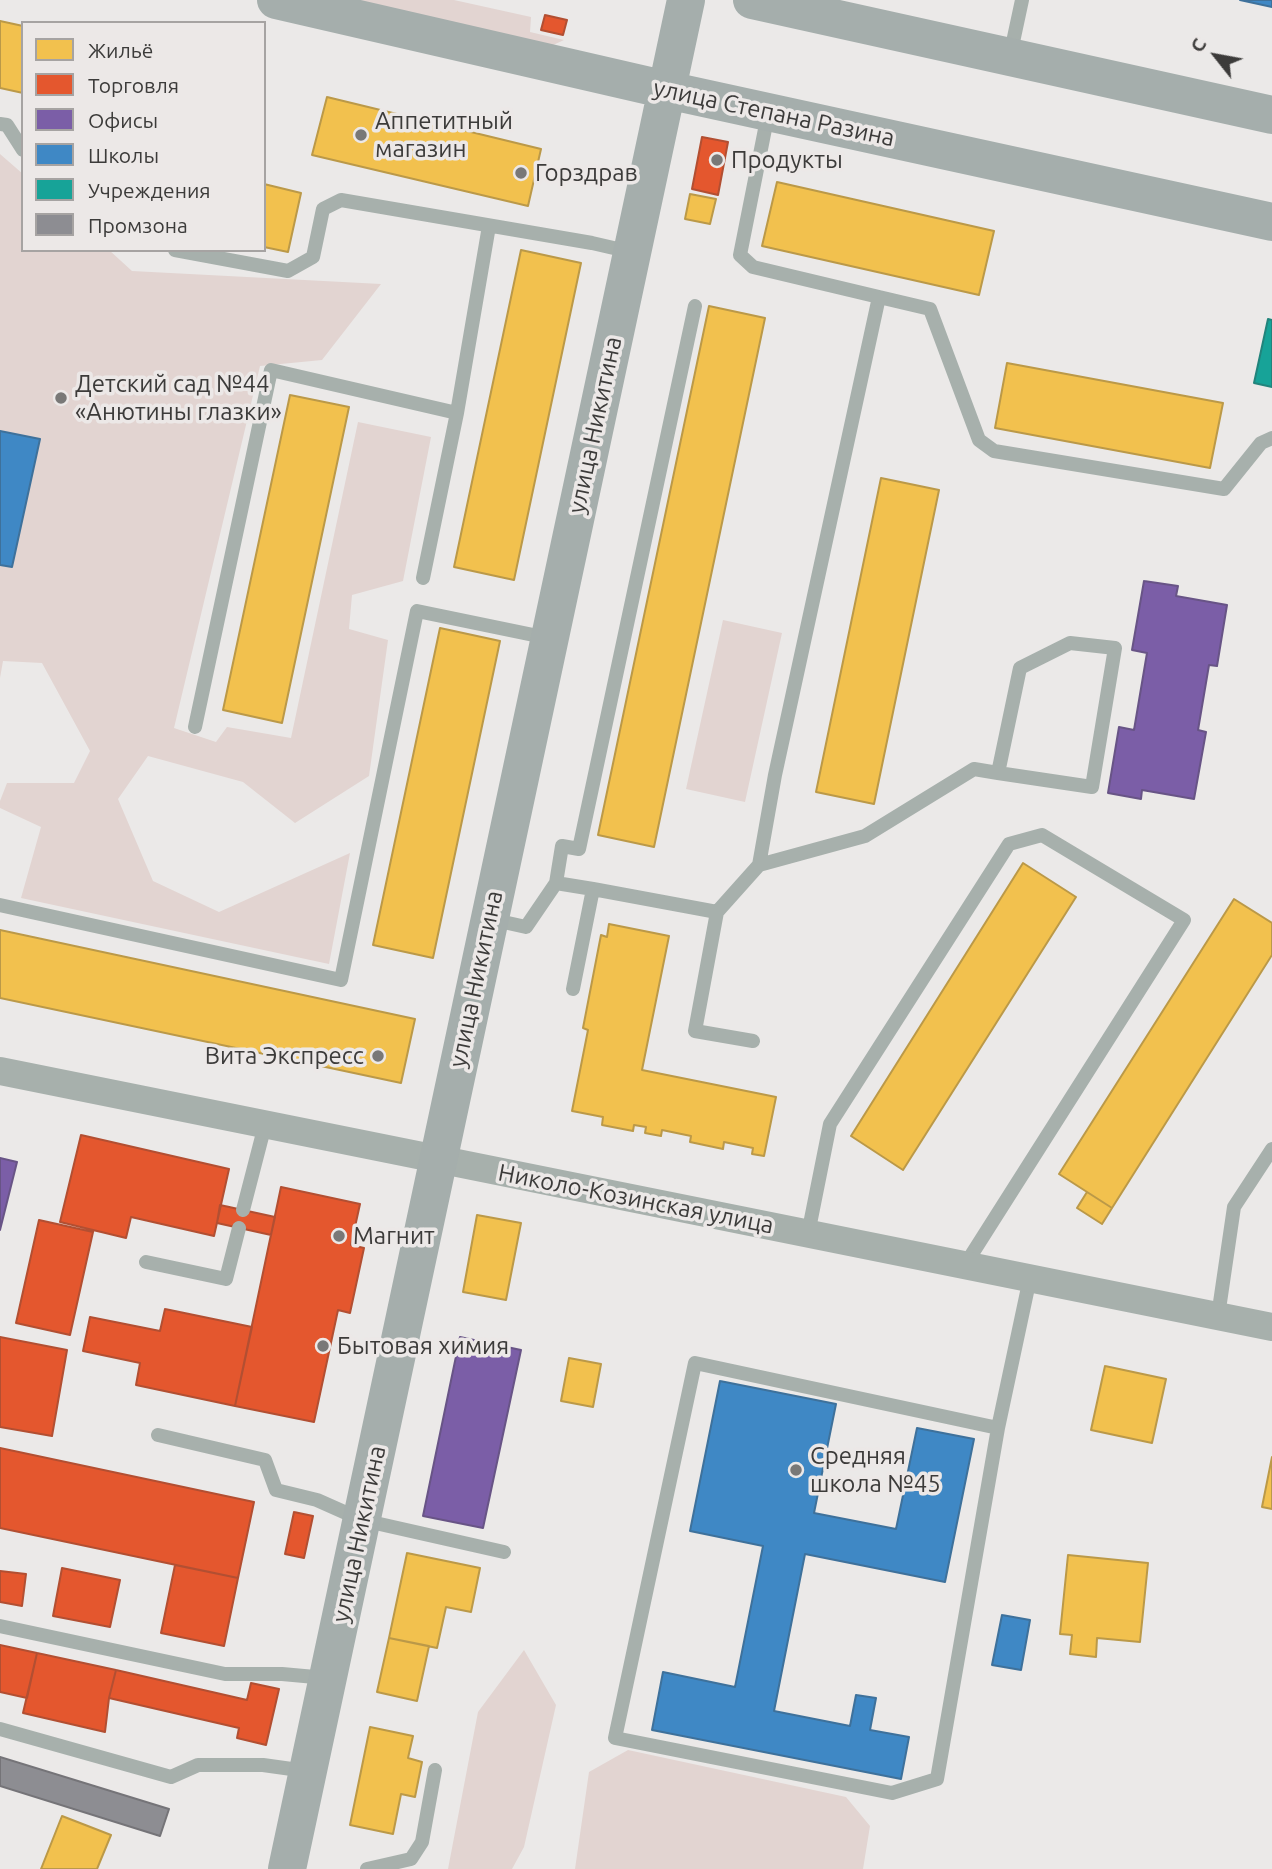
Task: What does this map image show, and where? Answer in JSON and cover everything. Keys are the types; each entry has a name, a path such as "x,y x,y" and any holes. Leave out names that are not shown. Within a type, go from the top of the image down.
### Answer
{"street":[{"name":"улица Степана Разина","path":"276,0 667,90 1272,222"},
{"name":"улица Никитина","path":"287,1869 685,0"},
{"path":"752,0 1272,115"},
{"name":"Николо-Козинская улица","path":"0,1071 1272,1327"}],"lane":[{"path":"1009,57 1022,0"},
{"path":"769,112 740,255 752,267 930,309 979,440 995,451 1224,489 1261,443 1272,438"},
{"path":"0,124 7,125 21,147"},
{"path":"186,252 288,271 313,257 323,209 341,200 632,252"},
{"path":"424,578 457,413 489,226"},
{"path":"753,1041 695,1031 717,912 759,865 775,775 879,298"},
{"path":"489,919 526,927 556,883 562,846 579,849 695,306"},
{"path":"195,727 271,370 457,413"},
{"path":"0,905 341,980 417,611 550,638"},
{"path":"759,865 865,836 974,769 998,773 1092,788 1115,649 1070,643 1020,668 998,773"},
{"path":"808,1234 830,1124 1009,844 1042,835 1184,920 965,1265"},
{"path":"556,883 717,912"},
{"path":"573,989 593,889"},
{"path":"243,1210 265,1125"},
{"path":"1217,1316 1234,1207 1272,1149"},
{"path":"146,1262 226,1279 239,1227"},
{"path":"998,1428 695,1363 615,1738 892,1793 937,1779 998,1428 1030,1278"},
{"path":"158,1435 265,1460 276,1490 317,1500 362,1520 504,1552"},
{"path":"0,1626 225,1674 282,1674 328,1678"},
{"path":"0,1728 171,1777 198,1765 263,1765 308,1772"},
{"path":"367,1869 411,1859 422,1842 435,1770"}],"shaded area":[{"path":"350,0 454,0 531,17 530,32 564,40 551,46"},
{"path":"0,154 21,172 21,252 111,252 132,271 381,284 322,360 260,366 174,728 216,742 227,727 291,738 358,422 431,437 403,581 352,595 349,629 388,640 369,776 295,823 243,782 148,756 118,799 153,881 219,912 350,853 329,964 21,898 41,827 0,808 7,783 74,783 90,751 42,663 3,661 0,678"},
{"path":"723,620 782,633 745,802 686,789"},
{"path":"524,1650 556,1705 524,1847 512,1869 448,1869 478,1712"},
{"path":"628,1750 846,1797 870,1826 863,1869 575,1869 589,1772"}],"building: Жильё":[{"path":"0,21 21,26 21,93 0,88"},
{"path":"327,97 541,149 528,206 312,155"},
{"path":"777,182 994,231 979,295 762,246"},
{"path":"266,184 301,193 288,252 266,247"},
{"path":"690,194 716,199 710,224 685,219"},
{"path":"521,250 581,263 514,580 454,567"},
{"path":"709,306 765,318 654,847 598,835"},
{"path":"1007,363 1223,403 1210,468 995,428"},
{"path":"290,395 349,407 282,723 223,710"},
{"path":"881,478 939,490 874,804 816,792"},
{"path":"440,628 500,641 433,958 373,945"},
{"path":"1023,863 1076,897 903,1170 851,1136"},
{"path":"1234,899 1272,923 1272,955 1112,1208 1059,1174"},
{"path":"609,924 669,936 642,1070 776,1097 764,1156 752,1154 753,1148 724,1142 723,1149 690,1142 691,1136 662,1130 661,1136 645,1133 646,1127 634,1125 633,1131 602,1125 603,1117 572,1111 588,1030 583,1028 601,935 607,937"},
{"path":"0,930 415,1019 401,1083 0,998"},
{"path":"1087,1192 1112,1208 1102,1224 1077,1208"},
{"path":"477,1215 521,1223 506,1300 463,1292"},
{"path":"569,1358 601,1364 593,1407 561,1401"},
{"path":"1105,1366 1166,1379 1152,1443 1091,1430"},
{"path":"1272,1457 1272,1509 1262,1507"},
{"path":"407,1553 480,1568 471,1612 446,1607 437,1648 389,1638"},
{"path":"1068,1555 1148,1563 1140,1642 1097,1638 1096,1657 1070,1654 1072,1635 1060,1634"},
{"path":"389,1638 429,1646 417,1701 377,1692"},
{"path":"370,1727 413,1736 408,1758 422,1762 415,1797 401,1794 393,1834 350,1825"},
{"path":"62,1816 111,1835 97,1869 41,1869"}],"building: Торговля":[{"path":"545,15 567,20 563,35 541,30"},
{"path":"702,137 728,142 718,195 692,189"},
{"path":"81,1135 229,1169 214,1236 131,1217 126,1238 60,1222"},
{"path":"281,1187 360,1204 351,1245 364,1248 350,1313 338,1310 314,1422 235,1406"},
{"path":"220,1205 275,1217 271,1235 217,1223"},
{"path":"39,1220 93,1232 70,1335 16,1323"},
{"path":"165,1309 252,1327 235,1406 136,1385 140,1363 83,1351 90,1317 160,1331"},
{"path":"0,1337 67,1350 52,1436 0,1427"},
{"path":"0,1448 254,1502 238,1578 0,1528"},
{"path":"294,1512 313,1516 304,1558 285,1554"},
{"path":"175,1565 238,1578 224,1646 161,1633"},
{"path":"62,1568 120,1580 110,1627 53,1616"},
{"path":"0,1571 26,1574 22,1606 0,1602"},
{"path":"0,1645 37,1653 27,1698 0,1692"},
{"path":"37,1653 116,1670 105,1732 23,1713"},
{"path":"116,1670 247,1700 251,1683 279,1689 266,1745 237,1738 239,1728 109,1698"}],"building: Офисы":[{"path":"1144,581 1178,586 1176,596 1227,605 1217,666 1209,665 1198,730 1206,732 1194,799 1142,790 1141,799 1108,793 1119,727 1134,730 1147,653 1132,650"},
{"path":"0,1158 17,1162 0,1230"},
{"path":"460,1337 521,1350 483,1528 423,1516"}],"building: Школы":[{"path":"1240,0 1272,0 1272,7"},
{"path":"0,431 40,439 12,567 0,565"},
{"path":"720,1381 836,1404 814,1513 896,1529 917,1428 974,1439 945,1582 805,1554 774,1711 850,1726 856,1695 876,1698 870,1730 909,1737 901,1779 652,1730 663,1672 735,1687 763,1546 690,1531"},
{"path":"1002,1615 1030,1620 1021,1670 992,1665"}],"building: Учреждения":[{"path":"1268,319 1272,320 1272,387 1254,383"}],"building: Промзона":[{"path":"0,1757 169,1809 160,1836 0,1786"}],"place":[{"name":"Аппетитный магазин","path":"361,135"},
{"name":"Продукты","path":"717,160"},
{"name":"Горздрав","path":"521,173"},
{"name":"Детский сад №44 «Анютины глазки»","path":"61,398"},
{"name":"Вита Экспресс","path":"378,1056"},
{"name":"Магнит","path":"339,1236"},
{"name":"Бытовая химия","path":"323,1346"},
{"name":"Средняя школа №45","path":"796,1470"}]}
